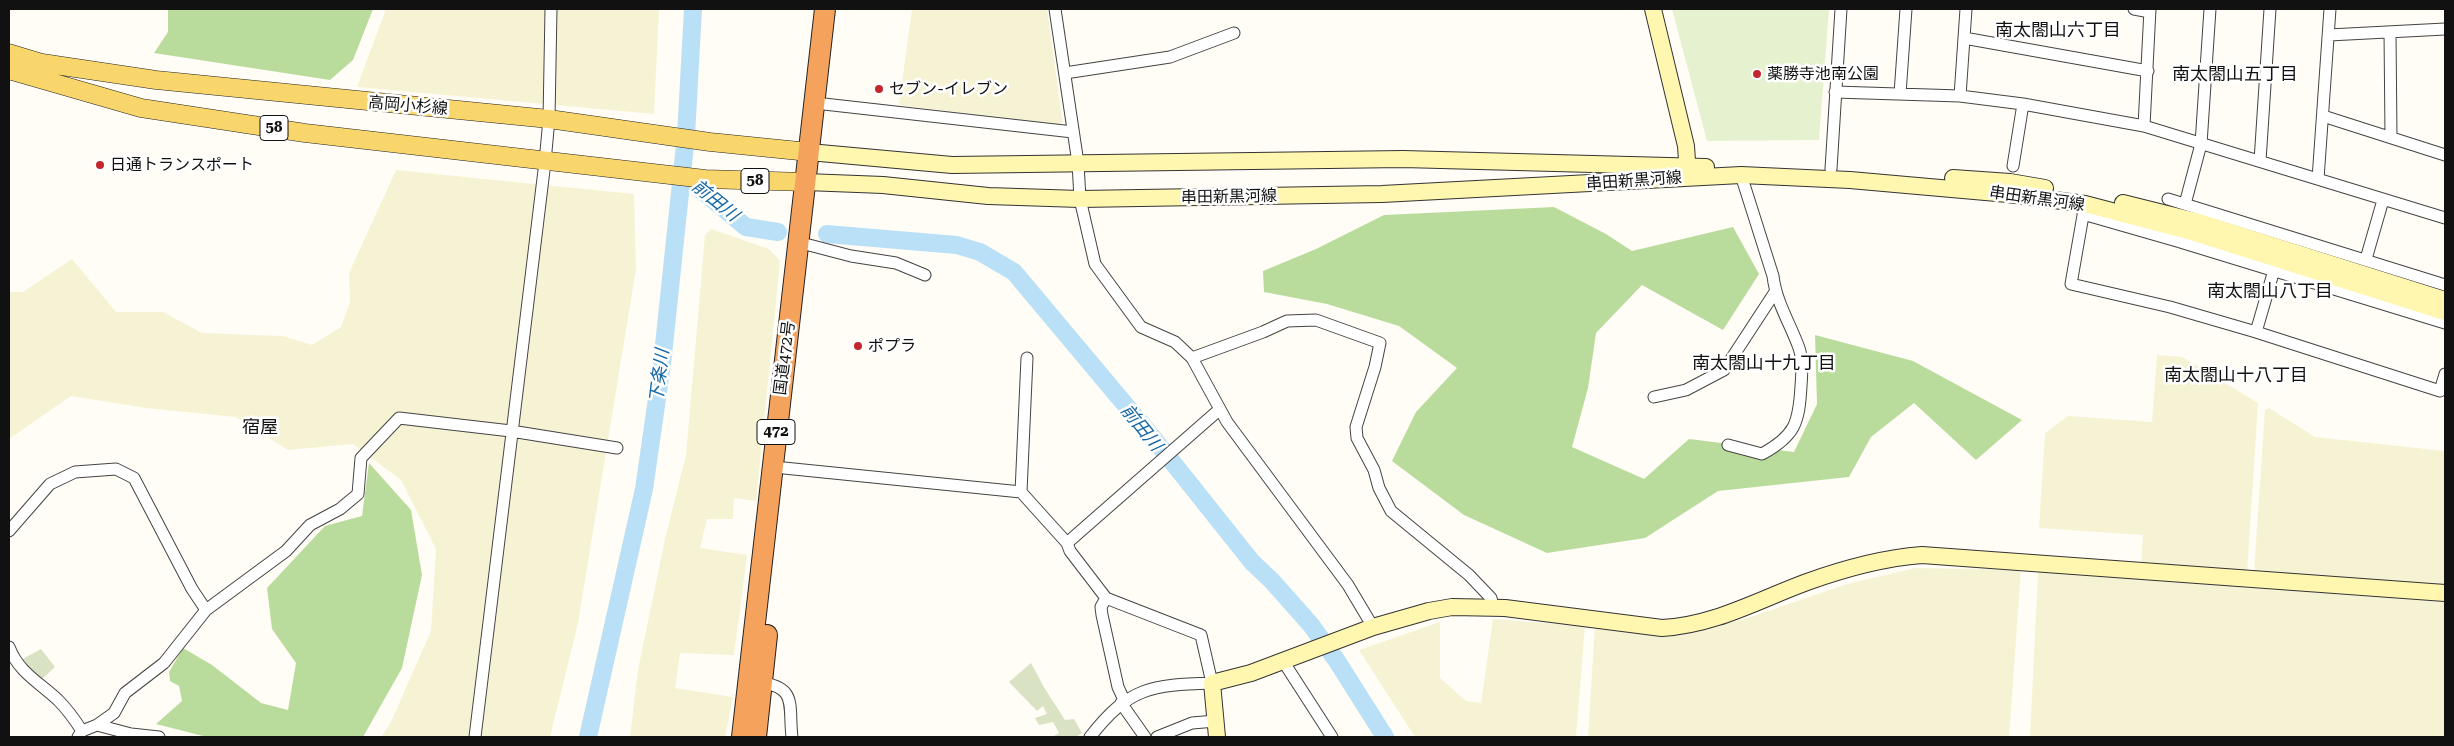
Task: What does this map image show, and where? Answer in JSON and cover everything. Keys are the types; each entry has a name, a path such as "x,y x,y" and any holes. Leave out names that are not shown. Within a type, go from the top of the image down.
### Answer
{"highway":[{"name":"国道472号","path":"756,737 755,682 811,182 825,9"},
{"name":"国道472号","path":"814,153 824,104 835,9"},
{"name":"国道472号","path":"742,737 755,682 784,468 809,245 811,182"}],"main road":[{"path":"1653,9 1686,146 1688,172"},
{"name":"高岡小杉線","path":"9,53 42,63 156,80 549,118 710,142 814,153"},
{"name":"58","path":"9,70 140,108 305,133 544,162 705,179 811,182"},
{"name":"串田新黒河線","path":"814,153 952,165 1403,160 1850,180 2008,194 2192,232 2445,312"},
{"name":"串田新黒河線","path":"811,182 883,185 988,196 1080,199 1382,194 1552,187 1688,172 1831,169 2010,182 2097,197 2195,220 2445,300"},
{"path":"1217,729 1212,683 1251,673 1373,627 1429,610 1452,607 1492,607 1662,628 1684,627 1736,611 1807,582 1895,557 1922,555 2445,593"}],"street":[{"path":"475,737 549,118 551,9"},
{"path":"1055,9 1078,163 1080,199 1095,264 1141,327 1175,342 1192,358 1220,410 1348,585 1373,627"},
{"path":"1831,169 1841,9"},
{"path":"1900,94 1906,9"},
{"path":"1960,96 1966,9"},
{"path":"2134,9 2150,10 2144,126"},
{"path":"2185,204 2201,144 2210,9"},
{"path":"2260,161 2270,9"},
{"path":"2318,179 2330,9"},
{"path":"2329,35 2445,28"},
{"path":"2390,32 2391,137"},
{"path":"1065,73 1170,57 1234,33"},
{"path":"1964,38 2148,71"},
{"path":"1835,92 1960,96 2023,104 2144,126 2445,218"},
{"path":"824,104 1073,132"},
{"path":"2013,166 2023,104"},
{"path":"2323,116 2445,155"},
{"path":"1728,445 1762,454 1780,444 1796,423 1800,411 1800,350 1775,292 1773,276 1741,176"},
{"path":"2168,199 2445,285"},
{"path":"2366,259 2383,200"},
{"path":"2445,323 2084,209 2071,284 2170,307 2443,391 2445,374"},
{"path":"809,245 851,256 896,263 925,275"},
{"path":"2256,332 2274,270"},
{"path":"1654,397 1686,390 1724,370 1775,292"},
{"path":"1192,358 1263,332 1287,321 1316,320 1380,343 1375,367 1356,427 1357,438 1374,470 1391,511 1469,575 1491,598 1492,607"},
{"path":"1021,492 1027,358"},
{"path":"1067,542 1220,410"},
{"path":"9,647 14,660 25,674 70,713 80,734 114,713 125,693 164,663 206,610 286,551 310,525 340,509 358,494 361,458 399,418 511,431 617,448"},
{"path":"784,468 1021,492 1067,542 1070,551 1106,598 1201,635 1212,683 1162,686 1141,691 1123,702 1104,719 1090,737"},
{"path":"9,531 50,484 75,472 116,469 134,478 192,589 206,610"},
{"path":"1106,598 1101,607 1102,615 1118,687 1123,702 1145,737"},
{"path":"1283,661 1332,737"},
{"path":"755,682 781,688 789,697 792,712 792,737"},
{"path":"1165,736 1192,723 1217,729"},
{"path":"97,725 131,734 159,737"}],"shaded area":[{"path":"386,9 659,9 654,114 357,87"},
{"path":"912,9 1047,9 1063,125 899,105"},
{"path":"396,170 634,194 636,269 578,623 550,737 381,737 391,722 431,631 436,549 401,480 353,444 288,450 236,417 146,408 71,396 9,439 9,292 23,292 72,259 116,312 163,312 202,333 283,336 312,345 341,327 350,302 349,273"},
{"path":"711,229 769,249 780,261 756,501 734,498 733,519 707,519 700,548 747,555 734,655 680,653 675,688 733,697 725,737 630,737 638,670 665,539 686,455 705,235"},
{"path":"2157,355 2182,357 2258,403 2247,573 2141,566 2143,535 2039,528 2045,433 2068,416 2152,422"},
{"path":"2269,408 2315,437 2445,451 2445,585 2254,572 2265,410"},
{"path":"1915,568 2021,570 2009,737 1588,737 1595,626 1677,635 1748,618 1847,584"},
{"path":"2038,572 2445,602 2445,737 2030,737"},
{"path":"1493,619 1585,626 1576,737 1415,737 1359,650 1440,622 1440,678 1466,701 1481,703"}],"green space":[{"path":"168,9 373,9 353,60 330,80 154,53 168,32"},
{"name":"薬勝寺池南公園","path":"1672,9 1829,9 1819,140 1707,141"},
{"path":"1554,207 1606,234 1632,251 1733,227 1759,274 1723,330 1642,285 1596,333 1588,388 1572,447 1644,479 1689,439 1794,452 1817,404 1815,335 1913,361 2022,420 1976,460 1914,403 1871,437 1849,477 1718,491 1645,538 1547,553 1464,515 1392,461 1416,412 1457,368 1399,326 1327,304 1264,292 1263,271 1316,249 1384,215"},
{"path":"369,463 411,510 422,575 402,668 363,737 207,737 156,724 182,701 179,686 170,681 169,672 183,648 212,665 261,703 288,710 296,663 272,629 267,588 325,526 362,516"},
{"path":"41,649 55,667 39,682 19,661"},
{"path":"1031,663 1065,720 1074,719 1082,733 1076,737 1052,737 1059,733 1053,722 1039,725 1035,718 1047,714 1043,706 1037,711 1009,682"}],"waterway":[{"name":"下条川","path":"588,737 644,489 662,364 686,136 693,9"},
{"name":"前田川","path":"682,174 746,227 778,232"},
{"name":"前田川","path":"827,234 957,245 980,252 1014,272 1154,439 1252,562 1272,581 1311,625 1337,661 1385,737"}],"place":[{"name":"薬勝寺池南公園","path":"1757,74"},
{"name":"セブン-イレブン","path":"879,89"},
{"name":"日通トランスポート","path":"100,165"},
{"name":"ポプラ","path":"858,346"}],"district":[{"name":"南太閤山六丁目","path":"2058,31"},
{"name":"南太閤山五丁目","path":"2235,75"},
{"name":"南太閤山八丁目","path":"2270,292"},
{"name":"南太閤山十九丁目","path":"1764,364"},
{"name":"南太閤山十八丁目","path":"2236,376"},
{"name":"宿屋","path":"260,428"}]}
